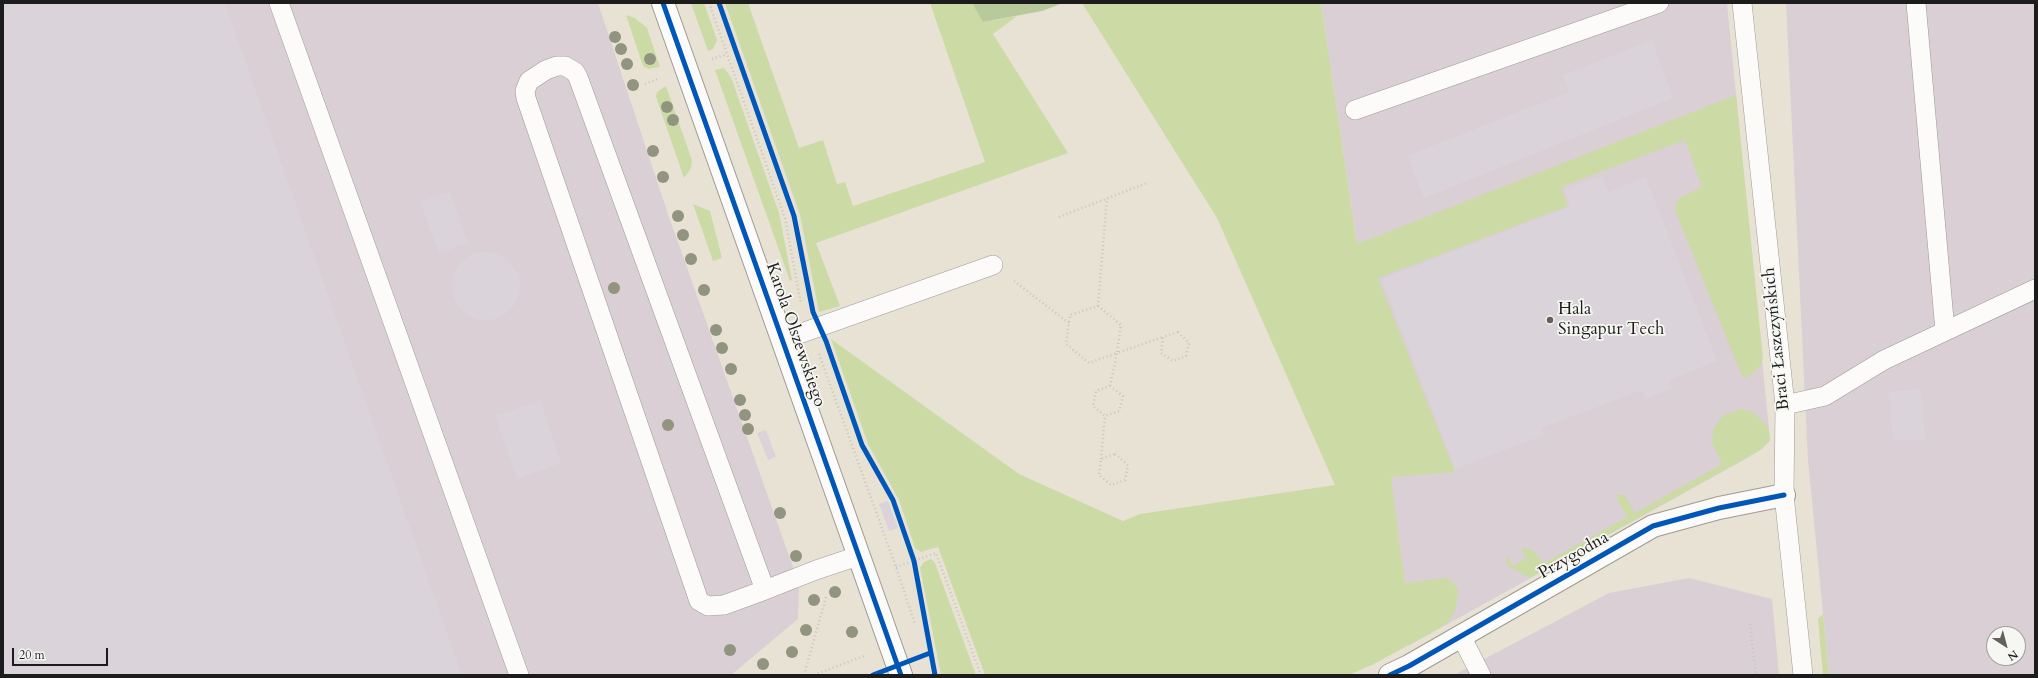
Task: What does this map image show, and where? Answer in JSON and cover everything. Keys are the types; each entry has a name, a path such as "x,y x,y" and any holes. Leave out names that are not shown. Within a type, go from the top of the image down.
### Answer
{"street":[{"name":"Karola Olszewskiego","path":"664,3 901,675"},
{"name":"Przygodna","path":"1390,675 1409,666 1653,526 1719,508 1784,496"}],"lane":[{"path":"279,3 519,675"},
{"path":"1355,110 1659,3"},
{"name":"Braci Łaszczyńskich","path":"1742,3 1785,405 1784,496 1803,675"},
{"path":"1916,3 1945,331"},
{"path":"765,590 578,77 571,69 565,66 556,66 546,70 529,81 526,98 696,595 703,604 712,606 724,605 858,556"},
{"path":"782,340 993,265"},
{"path":"1785,405 1825,396 1884,360 2035,289"},
{"path":"1461,636 1481,675"}],"path":[{"path":"711,59 727,54"},
{"path":"645,84 662,77"},
{"path":"1059,218 1147,183"},
{"path":"1098,306 1107,198"},
{"path":"993,265 1069,323"},
{"path":"1098,306 1070,316 1066,344 1089,363 1117,353 1163,337 1178,332 1189,343 1186,356 1172,362 1161,353 1163,337"},
{"path":"1098,306 1121,325 1110,386"},
{"path":"1105,416 1120,411 1122,396 1110,386"},
{"path":"1105,416 1093,406 1096,391 1110,386"},
{"path":"1101,460 1115,454 1128,465 1124,480 1111,485 1099,475 1105,416"},
{"path":"911,553 915,568"},
{"path":"896,567 936,553 980,675"},
{"path":"804,675 826,596"},
{"path":"1750,624 1756,675"},
{"path":"814,675 867,655"}],"shaded area":[{"path":"3,3 598,3 667,211 799,585 798,619 731,675 3,675"},
{"path":"1321,3 1727,3 1770,440 1762,449 1742,461 1408,646 1357,244"},
{"path":"1786,3 2035,3 2035,675 1829,675 1808,460"},
{"path":"1689,578 1772,599 1779,675 1454,675 1609,593"}],"green space":[{"path":"691,3 704,3 717,40 713,49 708,51"},
{"path":"725,3 748,3 799,148 823,140 837,184 845,182 853,206 985,162 930,3 972,3 984,22 1017,16 993,34 1068,153 816,243 840,306 819,312 800,215"},
{"path":"972,3 1063,3 1042,11 983,22"},
{"path":"1082,3 1321,3 1357,244 1736,95 1763,358 1760,366 1750,376 1745,378 1742,376 1675,210 1676,202 1681,197 1702,187 1685,140 1561,187 1568,206 1378,278 1455,472 1391,477 1405,583 1444,578 1450,579 1458,589 1458,597 1454,613 1449,621 1438,629 1374,664 1349,675 985,675 938,547 921,552 915,548 899,500 868,444 831,339 1019,474 1123,521 1140,514 1335,485 1217,218"},
{"path":"626,15 635,18 647,28 660,67 649,69 643,66"},
{"path":"724,68 731,77 779,213 792,280 790,281 715,70"},
{"path":"666,86 692,160 691,168 684,178 656,97 657,92"},
{"path":"693,204 710,211 722,258 713,261"},
{"path":"1742,409 1754,413 1768,427 1770,440 1762,449 1530,578 1508,566 1505,558 1508,557 1513,566 1526,558 1521,549 1523,548 1533,550 1544,563 1627,517 1617,499 1617,495 1624,495 1635,513 1722,464 1712,443 1713,431 1717,423 1724,415"},
{"path":"931,559 935,563 976,675 941,675 920,568 924,562"},
{"path":"1823,614 1829,675 1823,675 1818,619"}],"building":[{"path":"3,3 225,3 462,675 3,675"},
{"path":"1652,40 1673,98 1424,198 1407,156 1569,92 1563,75"},
{"name":"Hala Singapur Tech","path":"1602,176 1608,192 1646,177 1717,361 1669,380 1672,389 1645,399 1642,390 1541,428 1544,435 1455,469 1382,279 1571,206 1565,190"},
{"path":"450,192 468,243 439,253 420,202"},
{"path":"479,252 493,252 505,258 514,267 520,279 518,299 510,310 499,318 493,320 479,320 473,318 462,310 454,299 452,293 452,279 454,273 462,262 473,254"},
{"path":"1921,389 1925,439 1893,441 1889,392"},
{"path":"540,401 561,463 517,479 495,416"},
{"path":"766,430 776,457 768,460 757,433"},
{"path":"888,501 898,528 889,531 879,504"}],"cycle path":[{"path":"663,3 901,675"},
{"path":"719,3 794,216 813,312 826,341 862,445 893,500 914,561 935,675"},
{"path":"1390,675 1409,666 1653,526 1719,508 1784,495"},
{"path":"873,675 930,653"}],"place":[{"name":"Hala Singapur Tech","path":"1550,320"}]}
